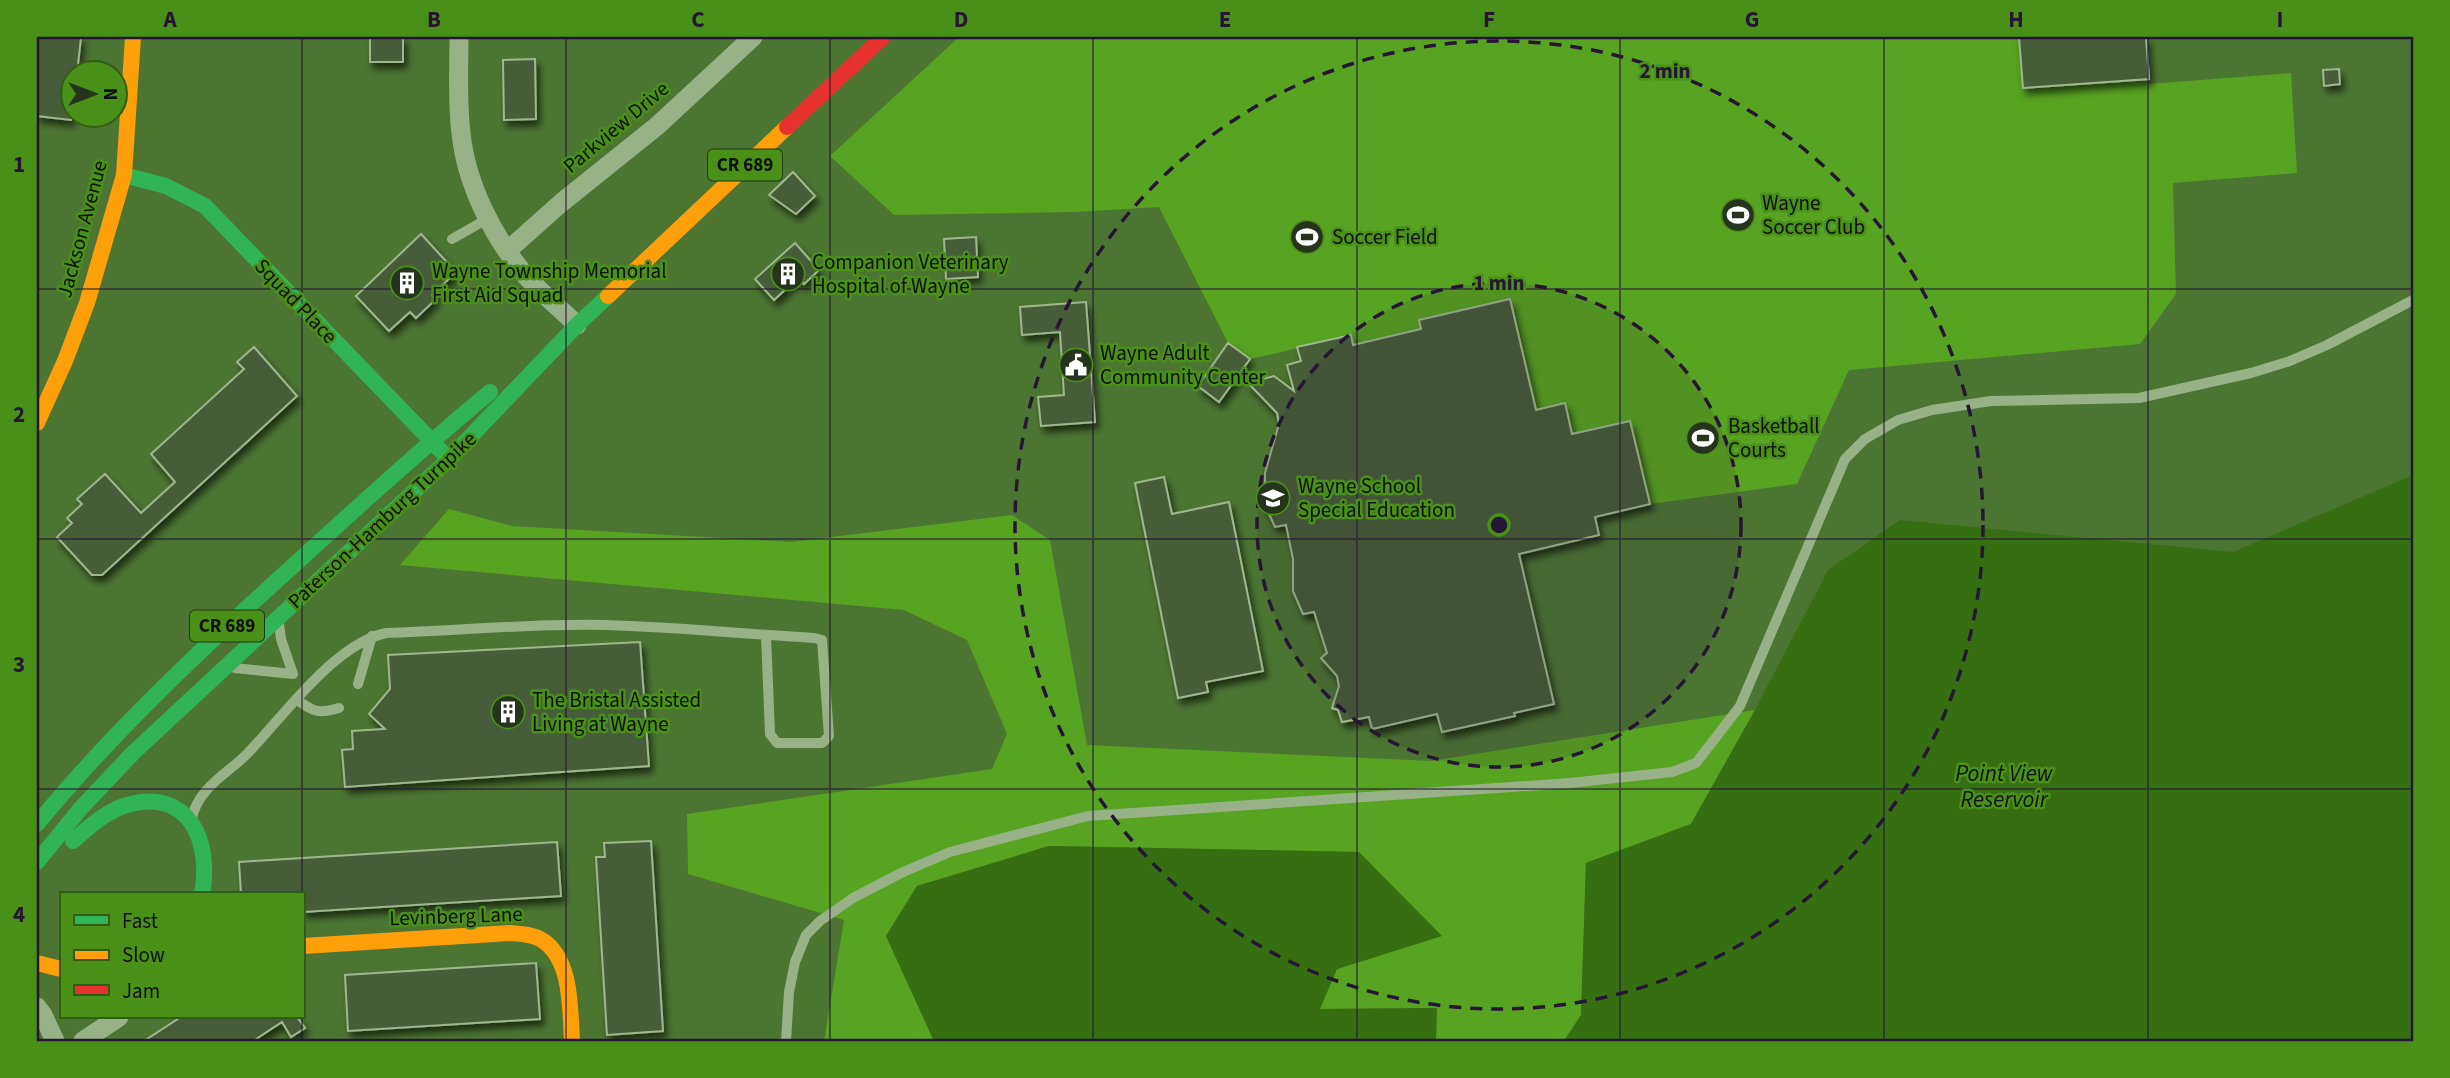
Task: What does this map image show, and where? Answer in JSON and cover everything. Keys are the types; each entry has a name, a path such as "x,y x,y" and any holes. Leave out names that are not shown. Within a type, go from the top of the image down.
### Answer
{"main road":[{"name":"Jackson Avenue","path":"37,423 87,303 124,176 133,37"},
{"name":"Paterson-Hamburg Turnpike","path":"37,862 80,808 133,753 449,459 577,325 883,37"},
{"name":"Squad Place","path":"124,176 157,182 183,192 205,206 449,459"},
{"name":"Paterson-Hamburg Turnpike","path":"37,824 111,738 189,660 430,441 577,325"},
{"path":"37,872 106,813 140,801 174,808 197,828 207,859 202,892"},
{"name":"Levinberg Lane","path":"304,946 510,933 529,935 544,941 556,955 564,973 572,1041"},
{"path":"37,963 60,969"}],"street":[{"path":"459,37 460,133 473,184 507,251 527,278 577,325"},
{"name":"Parkview Drive","path":"507,251 657,125 753,37"},
{"path":"37,1007 55,1041"},
{"path":"83,1041 118,1018"}],"lane":[{"path":"452,239 489,218"},
{"path":"786,1041 789,992 795,962 806,935 820,921 853,898 950,852 1088,816 1570,783 1672,772 1696,763 1740,706 1845,459 1865,439 1898,420 1932,410 1991,401 2138,398 2250,373 2290,362 2413,300"},
{"path":"279,616 279,631 293,674 308,687"},
{"path":"191,822 207,788 245,756 308,687 349,650 372,636 386,633 593,625 766,635 822,640 829,736 822,743 777,743 770,734 766,635"},
{"path":"358,684 372,636"},
{"path":"224,668 293,674"},
{"path":"296,699 309,709 323,713 340,708"}],"shaded area":[{"path":"959,37 2019,37 2023,88 2149,79 2149,84 2291,73 2297,173 2173,183 2176,294 2140,344 1849,370 1797,484 1650,504 1630,421 1572,434 1565,403 1536,410 1510,299 1419,320 1421,329 1353,345 1351,336 1250,359 1228,343 1159,207 1074,212 894,215 830,156"},
{"path":"449,509 512,526 791,542 1012,515 1050,540 1087,745 1431,761 1755,710 1691,824 1586,863 1581,1015 1564,1041 1436,1041 1437,1008 1319,1009 1337,969 1441,936 1359,852 1049,846 917,886 886,936 934,1041 824,1041 844,920 688,874 687,814 992,769 1007,734 967,640 904,610 400,565"}],"water":[{"name":"Point View Reservoir","path":"2413,475 2413,1041 1564,1041 1581,1015 1586,863 1691,824 1755,710 1828,570 1900,520 2233,552"},
{"path":"1049,846 1359,852 1442,936 1337,969 1320,1009 1437,1008 1436,1041 934,1041 886,936 917,886"}],"building":[{"path":"37,37 81,37 79,60 60,60 60,119 37,116"},
{"path":"370,37 403,37 403,62 370,62"},
{"path":"2019,37 2146,37 2149,79 2023,88"},
{"path":"535,59 536,119 504,120 503,60"},
{"path":"2339,69 2340,84 2324,86 2323,70"},
{"path":"793,172 815,196 796,214 769,195"},
{"name":"Wayne Township Memorial First Aid Squad","path":"421,234 456,272 432,295 436,299 416,318 410,312 389,331 356,296"},
{"path":"976,237 978,277 946,279 944,239"},
{"name":"Companion Veterinary Hospital of Wayne","path":"795,243 819,270 804,284 798,278 774,300 755,279"},
{"path":"1510,299 1536,410 1565,403 1572,434 1630,421 1650,504 1595,517 1599,535 1519,554 1554,704 1514,713 1515,716 1442,732 1437,714 1372,729 1369,717 1342,722 1338,710 1332,708 1339,686 1337,676 1321,658 1327,653 1314,612 1303,614 1293,591 1293,559 1286,525 1275,527 1265,505 1265,473 1279,424 1277,413 1248,383 1274,376 1294,391 1287,365 1301,361 1297,347 1351,335 1353,345 1421,329 1419,320"},
{"name":"Wayne Adult Community Center","path":"1086,302 1095,422 1041,426 1038,397 1064,395 1060,332 1022,335 1020,307"},
{"path":"1228,343 1250,359 1219,402 1198,386"},
{"path":"254,347 297,396 102,575 92,575 57,537 72,523 67,518 82,504 77,499 105,474 141,513 175,482 151,454 244,369 237,362"},
{"path":"1164,477 1172,514 1229,502 1263,671 1206,682 1208,692 1178,698 1135,483"},
{"name":"The Bristal Assisted Living at Wayne","path":"640,642 649,766 345,787 342,750 353,749 352,731 385,729 369,714 390,689 388,655"},
{"path":"651,841 663,1031 607,1035 596,857 605,857 604,843"},
{"path":"557,842 561,896 304,912 304,892 241,892 239,862"},
{"path":"536,963 540,1019 348,1031 345,975"},
{"path":"179,1018 298,1018 305,1028 291,1037 282,1022 253,1041 144,1041"}],"traffic: fast":[{"path":"124,175 166,186 205,206 446,456"},
{"path":"37,862 81,808 133,753 449,459 608,296"},
{"path":"37,824 125,726 187,665 360,505 490,392"},
{"path":"73,841 98,820 119,808 148,802 166,804 181,812 192,823 199,838 203,856 202,892"}],"traffic: slow":[{"path":"37,423 87,303 124,175 133,37"},
{"path":"608,296 787,127"},
{"path":"304,946 510,933 534,937 552,948 564,972 570,1000 572,1041"},
{"path":"37,963 60,969"}],"traffic: jam":[{"path":"787,127 883,37"}],"place":[{"name":"Wayne Soccer Club","path":"1738,215"},
{"name":"Soccer Field","path":"1307,237"},
{"name":"Companion Veterinary Hospital of Wayne","path":"788,274"},
{"name":"Wayne Township Memorial First Aid Squad","path":"407,283"},
{"name":"Wayne Adult Community Center","path":"1076,365"},
{"name":"Basketball Courts","path":"1703,438"},
{"name":"Wayne School Special Education","path":"1273,498"},
{"name":"The Bristal Assisted Living at Wayne","path":"508,712"}]}
